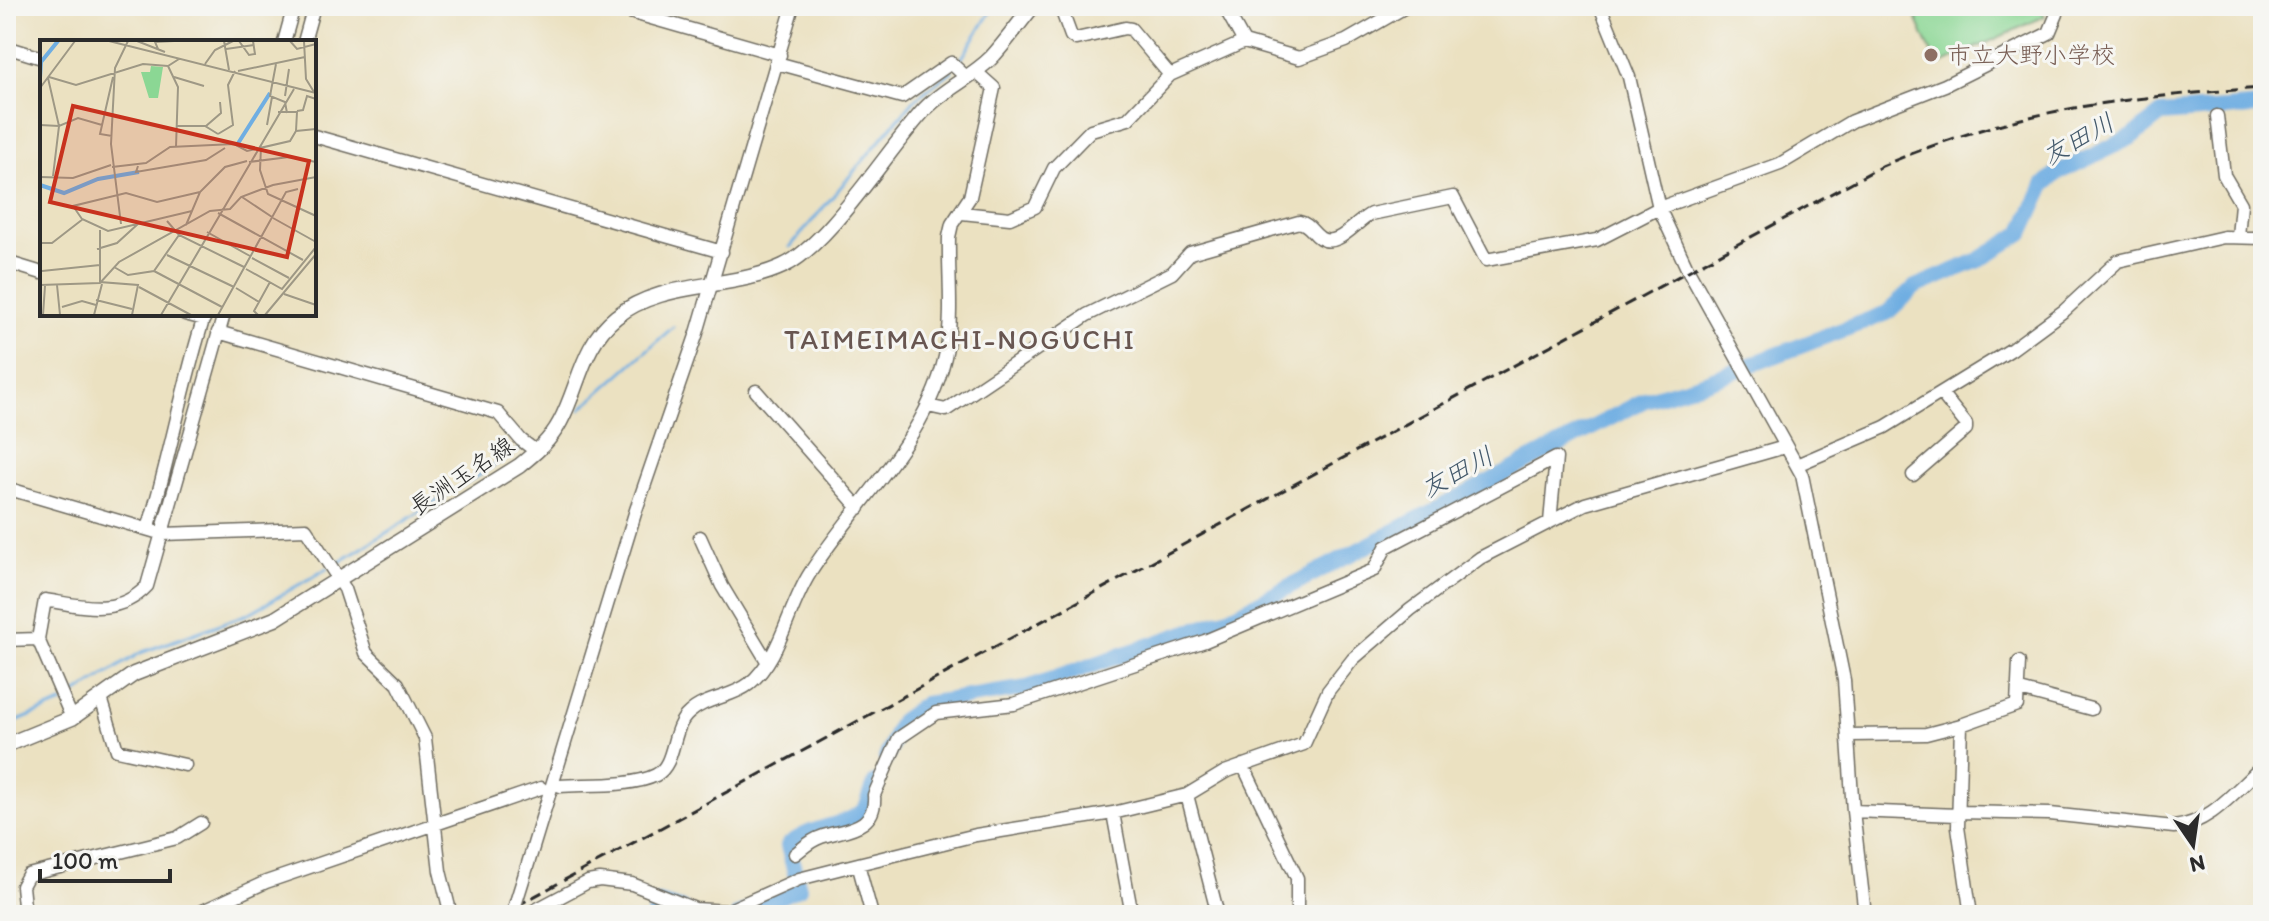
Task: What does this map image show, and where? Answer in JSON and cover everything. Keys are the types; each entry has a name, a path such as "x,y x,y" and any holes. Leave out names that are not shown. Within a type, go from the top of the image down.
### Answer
{"main road":[{"name":"長洲玉名線","path":"6,745 68,707 101,698 134,674 249,632 335,571 537,452 561,421 592,345 616,316 645,301 757,274 799,257 821,236 923,111 963,71 991,57 1033,6"}],"street":[{"path":"285,40 294,6"},
{"path":"305,40 314,6"},
{"path":"560,786 642,780 658,774 666,766 677,727 688,713 702,703 749,684 767,661 809,574 859,508 928,406 947,348 949,237 952,224 970,197 994,88 951,63 922,80 902,97 609,6"},
{"path":"512,915 636,510 722,252 793,6"},
{"path":"1060,6 1071,36 1076,39 1131,29 1170,75"},
{"path":"1224,6 1244,42"},
{"path":"962,213 1010,218 1035,207 1054,168 1068,151 1091,130 1128,119 1154,96 1170,75 1244,42 1299,58 1346,41 1407,6"},
{"path":"1600,6 1629,77 1659,208 1687,268 1785,447 1799,464 1839,654 1850,735 1853,811 1865,915"},
{"path":"928,406 946,410 1087,315 1172,273 1190,253 1299,222 1305,223 1321,239 1329,240 1342,237 1359,219 1371,214 1453,197 1486,260 1597,240 1659,208 1780,164 1852,121 1945,85 2023,47 2049,33 2057,14 2055,6"},
{"path":"6,47 40,57"},
{"path":"2217,116 2224,175 2241,204 2238,236"},
{"path":"316,137 722,252"},
{"path":"1799,464 1885,427 1941,393 2036,332 2118,261 2182,245 2238,236 2263,238"},
{"path":"6,262 40,272"},
{"path":"68,707 38,639 45,600 99,609 120,606 135,599 147,586 223,316"},
{"path":"148,529 170,457 172,434 204,317"},
{"path":"218,332 498,413 521,440 537,452"},
{"path":"756,391 859,508"},
{"path":"1913,475 1966,429 1966,424 1941,393"},
{"path":"526,915 588,882 600,880 619,880 695,909 719,912 797,880 858,864 976,835 1113,813 1187,795 1225,772 1304,744 1337,678 1373,641 1480,558 1607,496 1785,447"},
{"path":"795,854 812,840 838,835 862,825 875,804 874,795 899,738 936,713 1014,704 1077,680 1205,641 1374,570 1386,547 1556,458 1550,522"},
{"path":"6,488 163,534 306,529 335,571 366,653 398,684 425,738 435,825 451,915"},
{"path":"700,537 722,586 767,661"},
{"path":"6,640 38,639"},
{"path":"1850,735 1926,734 2013,708 2020,690 2019,662"},
{"path":"2020,690 2091,709"},
{"path":"101,698 117,750 185,765"},
{"path":"1961,725 1959,844 1971,915"},
{"path":"1243,765 1297,878 1297,915"},
{"path":"1853,811 2050,814 2174,827 2194,825 2212,814 2263,766"},
{"path":"194,915 266,882 541,788"},
{"path":"1187,795 1218,915"},
{"path":"1113,813 1132,915"},
{"path":"25,915 22,886 28,875 177,838 201,823"},
{"path":"858,864 872,915"}],"green space":[{"path":"1911,6 2039,6 2045,16 1937,66"}],"waterway":[{"path":"957,66 994,6"},
{"path":"790,247 915,99 952,71"},
{"name":"友田川","path":"886,758 901,721 925,704 1027,688 1231,617 1645,400 1703,383 1887,313 1915,287 1979,260 2022,233 2044,185 2057,173 2132,137 2161,114 2263,106"},
{"path":"581,409 673,327"},
{"path":"335,565 525,446"},
{"path":"68,699 140,653 248,614 328,568"},
{"path":"6,726 62,703"},
{"name":"友田川","path":"738,915 799,888 788,846 808,833 860,814 875,783"},
{"name":"友田川","path":"654,915 659,903 683,910"}],"railway":[{"path":"500,915 1882,166 1931,146 2023,118 2114,102 2263,88"}],"place":[{"name":"市立大野小学校","path":"1931,55"}],"district":[{"name":"TAIMEIMACHI-NOGUCHI","path":"960,339"}]}
